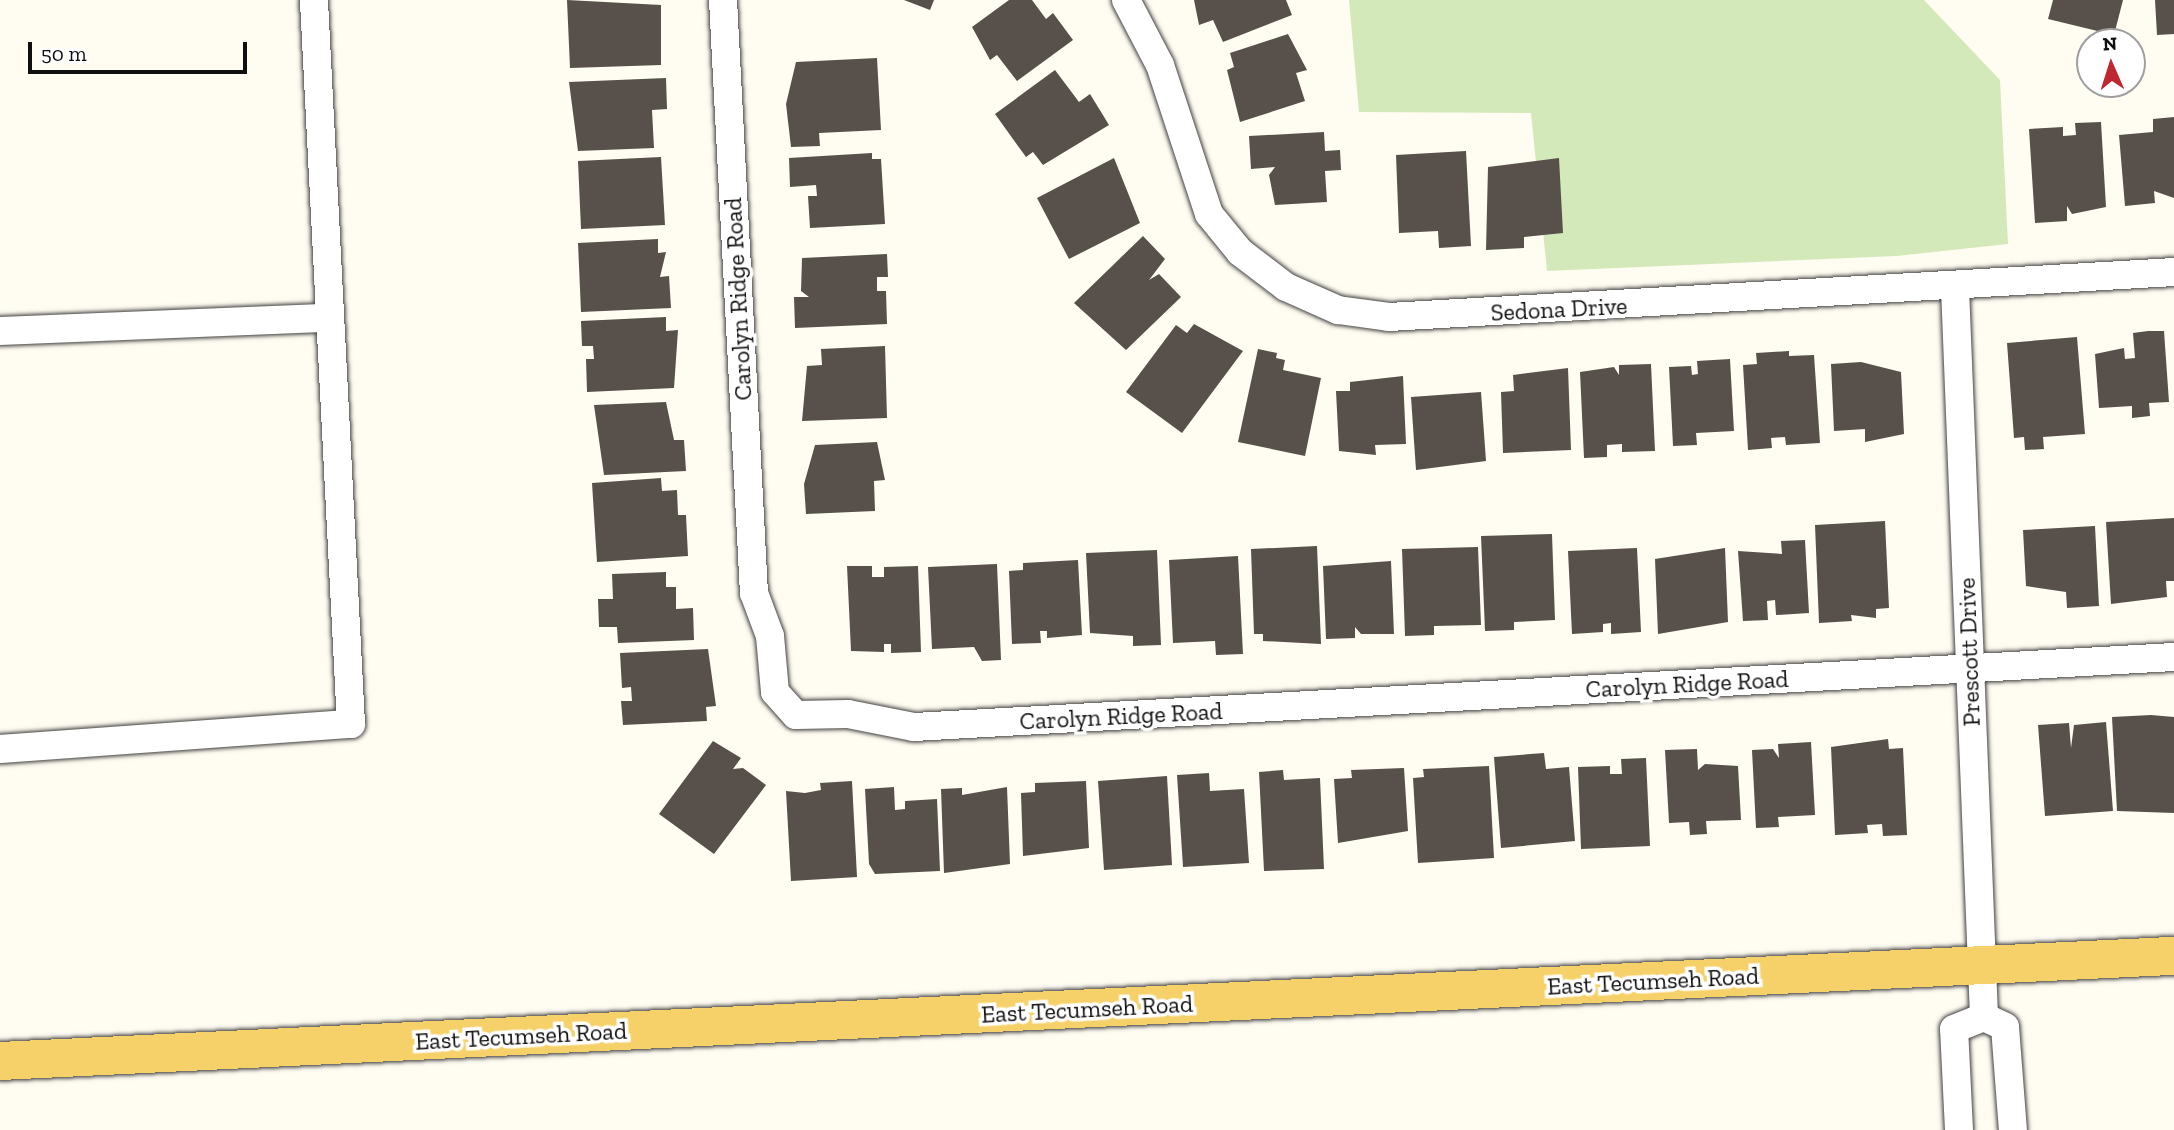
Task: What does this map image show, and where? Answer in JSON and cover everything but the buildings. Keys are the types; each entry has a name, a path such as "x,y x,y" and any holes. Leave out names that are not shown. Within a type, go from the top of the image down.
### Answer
{"main road":[{"name":"East Tecumseh Road","path":"0,1061 2174,956"}],"street":[{"path":"0,749 351,724 327,318 314,0"},
{"name":"Carolyn Ridge Road","path":"723,0 754,593 770,636 775,692 796,715 848,714 915,727 2174,657"},
{"name":"Sedona Drive","path":"1126,0 1160,65 1209,214 1240,252 1286,287 1338,310 1389,317 1955,288 2174,272"},
{"name":"Prescott Drive","path":"1955,288 1984,1017"},
{"path":"0,331 327,318"},
{"path":"1959,1130 1954,1029 1984,1017 2005,1027 2013,1130"}],"green space":[{"path":"1349,0 1924,0 2000,80 2008,244 1896,256 1547,271 1531,113 1359,112"}]}
